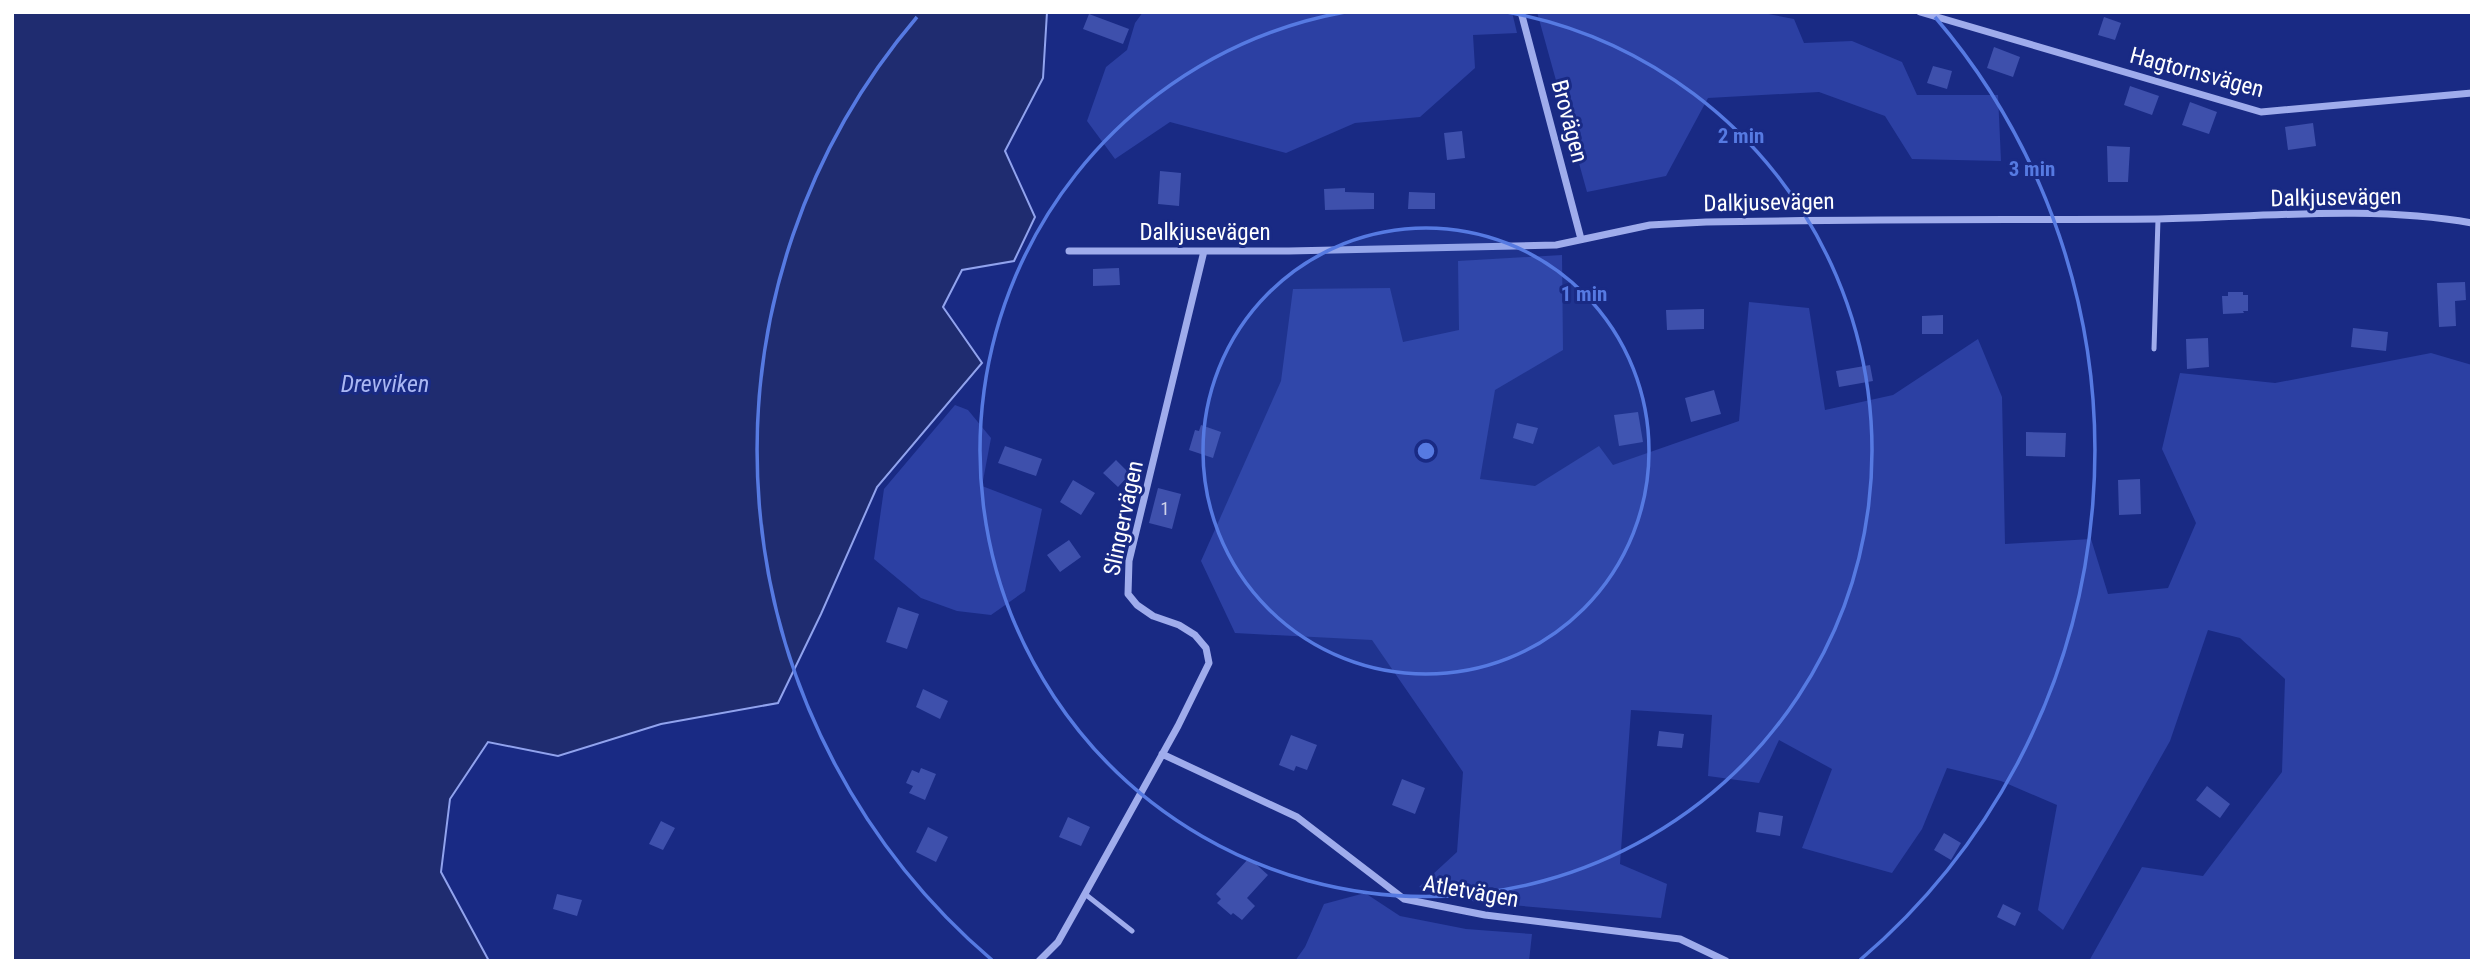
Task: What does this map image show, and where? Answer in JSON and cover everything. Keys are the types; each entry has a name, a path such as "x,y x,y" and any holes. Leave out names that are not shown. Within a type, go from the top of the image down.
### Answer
{"street":[{"name":"Brovägen","path":"1521,12 1581,239"},
{"name":"Hagtornsvägen","path":"1920,12 2261,112 2472,93"},
{"name":"Dalkjusevägen","path":"1069,251 1556,245 1650,225 1706,222 2158,219 2390,214 2431,216 2472,223"},
{"name":"Slingervägen","path":"1039,961 1058,942 1209,663 1206,648 1195,635 1179,625 1153,615 1137,605 1128,594 1129,561 1204,251"},
{"name":"Atletvägen","path":"1161,754 1297,817 1404,899 1485,915 1680,939 1726,961"}],"lane":[{"path":"2154,349 2158,219"},
{"path":"1085,894 1132,931"}],"shaded area":[{"path":"1143,12 1512,12 1517,33 1473,35 1475,68 1420,117 1355,123 1286,153 1170,122 1115,159 1087,121 1106,67 1127,50 1135,23"},
{"path":"1537,12 1758,12 1794,19 1804,43 1852,41 1902,62 1917,95 1998,95 2001,161 1912,159 1885,116 1819,92 1708,98 1666,176 1587,192"},
{"path":"1562,255 1563,350 1495,390 1480,479 1535,486 1599,446 1613,465 1739,421 1749,302 1809,308 1825,410 1893,395 1978,339 2002,397 2005,544 2091,539 2108,594 2168,588 2196,523 2162,449 2180,373 2275,383 2431,353 2472,365 2472,961 2089,961 2142,867 2203,876 2282,772 2285,679 2240,638 2208,630 2170,741 2063,930 2038,910 2057,805 2001,781 1947,768 1922,829 1892,873 1802,848 1832,769 1779,740 1759,783 1708,776 1712,715 1631,710 1620,864 1667,884 1661,918 1476,902 1419,887 1457,852 1463,772 1372,640 1235,633 1201,561 1281,381 1293,289 1390,288 1403,342 1459,330 1458,261"},
{"path":"955,405 968,410 991,438 982,486 1042,509 1025,591 991,615 957,611 921,598 874,559 884,489"},
{"path":"1365,893 1400,916 1466,929 1532,934 1529,961 1295,961 1305,947 1324,904"}],"water":[{"name":"Drevviken","path":"12,12 1047,12 1043,78 1005,151 1035,217 1014,261 962,270 943,307 982,363 877,487 778,703 661,724 558,756 488,742 450,799 441,872 489,961 12,961"}],"building":[{"path":"1089,14 1129,29 1123,44 1083,29"},
{"path":"2104,17 2121,23 2115,40 2098,35"},
{"path":"1994,47 2020,57 2013,77 1987,68"},
{"path":"1933,66 1952,71 1947,89 1927,83"},
{"path":"2130,86 2159,96 2152,115 2124,105"},
{"path":"2190,102 2217,112 2209,134 2182,125"},
{"path":"2313,123 2316,146 2288,150 2285,127"},
{"path":"1462,131 1465,158 1447,160 1444,133"},
{"path":"2107,146 2130,147 2128,182 2108,182"},
{"path":"1160,171 1181,173 1179,206 1158,204"},
{"path":"1345,188 1345,192 1374,193 1374,209 1325,210 1324,189"},
{"path":"1409,192 1435,193 1435,209 1408,209"},
{"path":"1119,268 1120,285 1093,286 1093,269"},
{"path":"2465,282 2466,300 2455,301 2456,326 2439,327 2437,283"},
{"path":"2228,292 2243,292 2243,295 2248,295 2248,311 2223,314 2222,296 2228,296"},
{"path":"1704,309 1704,329 1667,330 1666,310"},
{"path":"1943,315 1943,334 1922,334 1922,316"},
{"path":"2353,328 2388,332 2386,351 2351,347"},
{"path":"2208,338 2209,367 2187,369 2186,339"},
{"path":"1870,365 1873,381 1839,387 1836,371"},
{"path":"1714,390 1721,414 1691,422 1685,398"},
{"path":"1638,412 1643,442 1619,446 1614,415"},
{"path":"1517,423 1538,428 1533,444 1513,438"},
{"path":"1201,425 1221,432 1213,458 1189,450 1195,430 1199,431"},
{"path":"2026,432 2066,433 2065,457 2026,456"},
{"path":"1005,446 1042,459 1036,476 998,463"},
{"path":"1116,460 1130,474 1118,487 1103,473"},
{"path":"2140,479 2141,514 2119,515 2118,480"},
{"path":"1073,480 1095,493 1081,515 1060,502"},
{"path":"1158,488 1181,494 1172,529 1149,523"},
{"path":"1069,540 1081,557 1060,572 1047,555"},
{"path":"898,607 919,614 907,649 886,642"},
{"path":"923,689 948,701 940,719 916,707"},
{"path":"1659,731 1684,734 1682,748 1657,746"},
{"path":"1291,735 1317,745 1307,770 1296,766 1294,771 1279,765"},
{"path":"921,768 936,774 925,800 909,793 913,786 906,783 912,770 919,773"},
{"path":"1402,779 1425,788 1415,814 1392,805"},
{"path":"2207,786 2230,804 2220,818 2196,800"},
{"path":"1759,812 1783,816 1780,836 1756,832"},
{"path":"1068,817 1090,827 1081,846 1059,837"},
{"path":"661,821 675,828 663,850 649,844"},
{"path":"928,827 948,837 936,862 916,852"},
{"path":"1944,833 1961,843 1951,860 1934,850"},
{"path":"1249,858 1268,875 1247,898 1255,906 1242,920 1217,903 1221,899 1216,894"},
{"path":"557,894 582,900 577,916 553,909"},
{"path":"2003,904 2021,913 2015,926 1997,917"}]}
